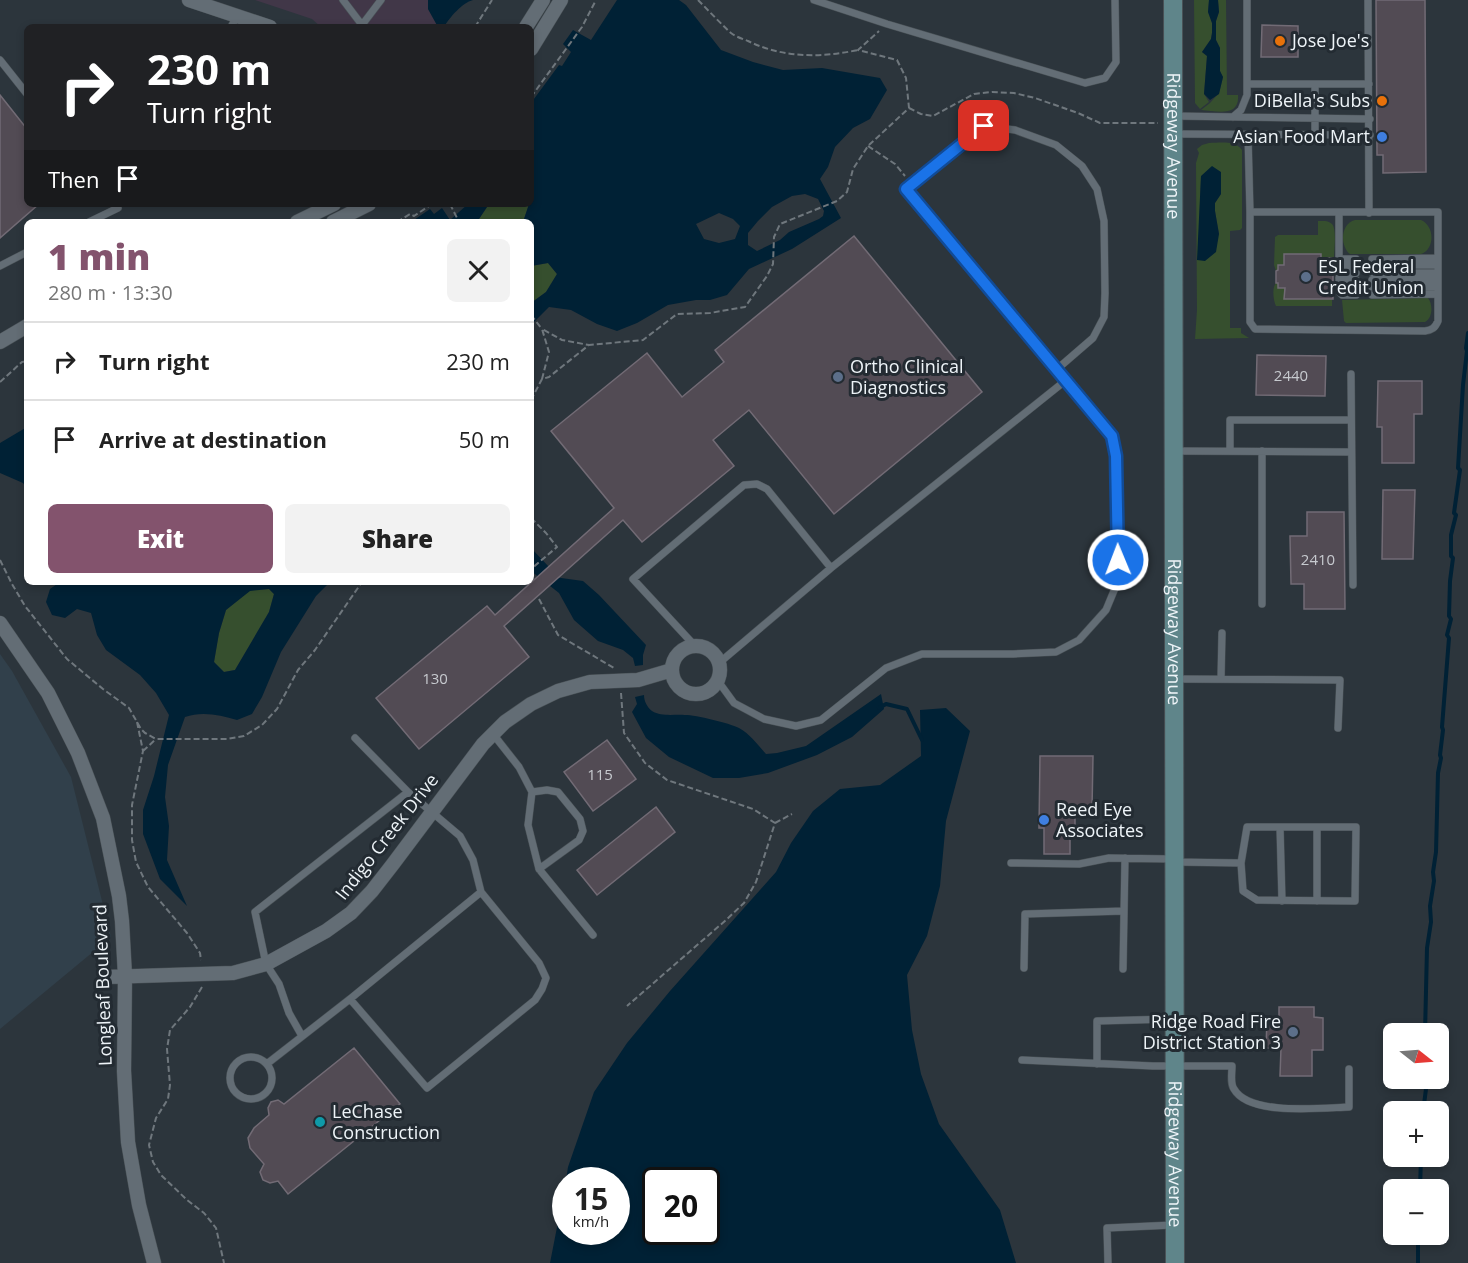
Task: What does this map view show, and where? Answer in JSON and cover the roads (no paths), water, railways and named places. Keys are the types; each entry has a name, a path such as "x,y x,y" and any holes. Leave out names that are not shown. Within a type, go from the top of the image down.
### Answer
{"main road":[{"name":"Ridgeway Avenue","path":"1173,0 1175,1263"}],"street":[{"path":"189,0 234,21 252,24"},
{"path":"528,24 543,0"},
{"path":"534,44 561,0"},
{"path":"303,219 328,207"},
{"path":"339,219 363,207"},
{"path":"0,342 24,328"},
{"path":"0,348 24,338"},
{"name":"Longleaf Boulevard","path":"1,628 48,693 78,753 103,818 119,896 125,976 124,1071 128,1142 139,1205 154,1263"},
{"path":"702,646 710,650 719,663 718,681 706,692 692,694 684,691 674,678 672,670 675,659 687,648 702,646"},
{"name":"Indigo Creek Drive","path":"106,977 233,973 266,964 326,931 351,913 379,882 483,744 505,722 531,704 558,691 590,682 638,680 672,670"}],"lane":[{"path":"343,0 360,24"},
{"path":"363,24 381,0"},
{"path":"814,0 1085,83 1105,78 1116,62 1116,0"},
{"path":"1233,117 1241,110 1247,94 1247,0"},
{"path":"1368,0 1369,213"},
{"path":"0,60 24,90"},
{"path":"1247,84 1369,84"},
{"path":"1315,84 1315,135"},
{"path":"1173,125 1233,117 1370,119"},
{"path":"1173,125 1248,135 1370,135"},
{"path":"718,681 734,703 764,718 796,726 821,720 886,669 922,654 1056,652 1079,640 1106,610 1118,580 1116,456 1112,436 1065,381 906,189 984,126 1015,130 1056,145 1082,166 1097,189 1104,221 1106,293 1104,317 1093,338 1056,370"},
{"path":"1248,135 1250,322 1255,329 1432,330 1436,327 1438,321 1438,212 1250,212"},
{"path":"96,219 117,207"},
{"path":"1339,213 1339,274"},
{"path":"0,266 24,254"},
{"path":"1339,274 1356,277"},
{"path":"1339,274 1356,277"},
{"path":"1339,274 1356,277"},
{"path":"1372,276 1438,276"},
{"path":"1372,276 1438,276"},
{"path":"1372,276 1438,276"},
{"path":"1351,374 1353,585"},
{"path":"719,663 831,568 1065,381"},
{"path":"1230,451 1230,420 1351,420"},
{"path":"1174,451 1352,452"},
{"path":"1262,451 1262,604"},
{"path":"695,646 633,579 744,485 757,484 767,489 831,568"},
{"path":"1221,679 1222,633"},
{"path":"1174,679 1340,680 1338,728"},
{"path":"493,734 519,767 532,792 528,825 539,869 593,935"},
{"path":"350,999 427,1088 535,1000 546,978 538,963 481,892 473,860 460,836 408,792 355,738"},
{"path":"532,792 547,790 558,792 580,819 582,831 579,840 539,869"},
{"path":"302,1036 289,1013 279,984 266,964 255,912 408,792"},
{"path":"1247,827 1317,827 1356,827 1355,901 1257,900 1243,891 1241,863 1247,827"},
{"path":"1280,827 1281,901"},
{"path":"1317,827 1317,901"},
{"path":"1011,863 1079,864 1109,858 1125,858 1241,863"},
{"path":"1123,969 1125,858"},
{"path":"268,1063 481,892"},
{"path":"1023,968 1024,914 1124,911"},
{"path":"1097,1064 1097,1021 1175,1019"},
{"path":"255,1056 268,1063 273,1073 273,1080 266,1094 256,1099 238,1095 230,1081 236,1062 255,1056"},
{"path":"1022,1060 1153,1066 1232,1066 1232,1088 1241,1098 1256,1105 1275,1108 1349,1107 1349,1069"},
{"path":"1108,1263 1107,1228 1175,1225"}],"water":[{"path":"428,0 473,0 457,11 446,24 436,24 428,9"},
{"path":"617,0 679,0 686,5 721,50 783,70 822,68 880,78 887,90 870,119 853,128 835,147 828,167 820,179 841,218 792,249 749,269 727,295 710,300 668,305 637,323 617,331 597,324 571,310 549,307 534,322 534,301 546,292 557,274 548,263 534,265 534,219 524,219 528,207 534,207 534,99 571,52 563,44 573,30 591,40","holes":["805,194 818,199 824,211 823,216 819,219 789,232 780,240 757,251 748,245 748,233 772,207 792,196","719,213 733,219 740,226 735,239 719,243 704,239 696,224"]},
{"path":"1209,0 1218,0 1216,40 1220,48 1220,71 1223,77 1219,94 1210,100 1204,94 1207,56 1202,52 1211,39 1212,33 1212,23 1208,12"},
{"path":"1212,166 1221,172 1221,194 1215,203 1219,234 1216,252 1205,261 1197,260 1201,176"},
{"path":"465,207 487,207 479,219 451,219"},
{"path":"442,208 449,219 415,219 430,209 434,214"},
{"path":"24,429 24,484 0,473 0,443"},
{"path":"534,556 554,577 583,581 599,595 646,645 643,665 635,666 633,658 623,650 598,641 574,620 559,593 534,573"},
{"path":"56,585 327,585 316,596 281,652 262,697 252,714 237,720 204,714 185,717 168,765 165,797 169,826 167,860 187,906 160,879 143,834 143,810 169,715 156,693 140,675 106,650 97,635 91,613 77,609 65,618 52,615 46,602 50,589","holes":["269,589 274,594 269,612 235,670 224,672 214,662 226,610 250,591"]},
{"path":"881,694 884,709 852,737 817,755 768,773 739,778 713,778 669,757 646,738 632,712 637,704 635,697 644,695 647,706 656,713 697,716 739,728 750,736 766,754 806,746"},
{"path":"946,708 970,731 946,821 940,886 927,936 907,975 912,1030 921,1074 939,1124 1000,1210 1016,1263 550,1263 554,1245 630,1245 630,1167 568,1167 594,1092 627,1043 776,872 791,843 813,811 840,789 880,785 921,756 920,710"}],"waterway":[{"path":"1425,1023 1427,948 1436,852 1438,773 1443,730 1449,638 1447,635 1451,619 1449,616 1453,558 1451,556 1451,535 1456,515 1454,513 1460,470 1458,468 1468,333"},
{"path":"534,554 549,570"},
{"path":"879,708 886,704 907,709 922,740"},
{"path":"1424,1101 1426,1089"},
{"path":"1420,1179 1421,1167"},
{"path":"1418,1245 1418,1263"}],"place":[{"name":"Jose Joe's","path":"1280,41"},
{"name":"DiBella's Subs","path":"1382,101"},
{"name":"Asian Food Mart","path":"1382,137"},
{"name":"ESL Federal Credit Union","path":"1306,277"},
{"name":"Ortho Clinical Diagnostics","path":"838,377"},
{"name":"Reed Eye Associates","path":"1044,820"},
{"name":"Ridge Road Fire District Station 3","path":"1293,1032"},
{"name":"LeChase Construction","path":"320,1122"}]}
